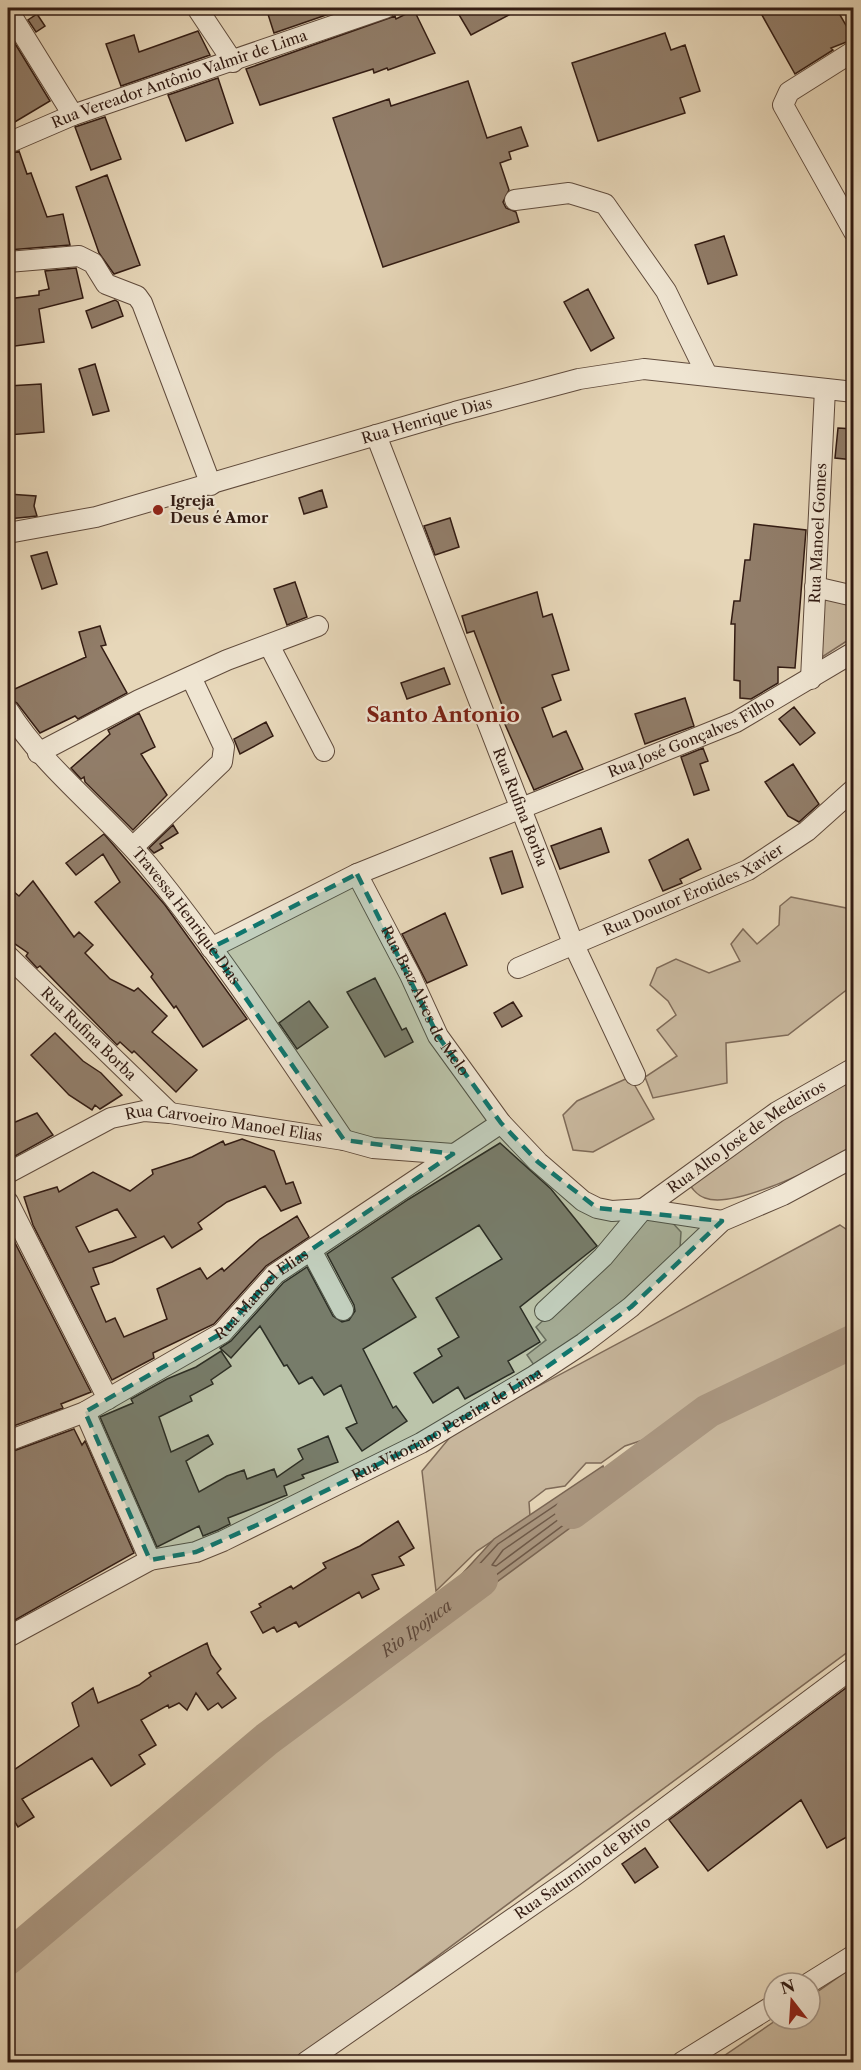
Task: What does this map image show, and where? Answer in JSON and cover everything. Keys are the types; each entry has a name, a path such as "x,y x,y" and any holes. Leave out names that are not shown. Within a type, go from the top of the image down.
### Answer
{"street":[{"path":"197,8 233,62"},
{"name":"Rua Vereador Antônio Valmir de Lima","path":"8,142 74,115 233,62 358,12 385,8"},
{"path":"8,10 74,115"},
{"path":"854,51 789,92 783,105 854,232"},
{"path":"515,200 569,193 605,204 666,291 707,375"},
{"path":"8,261 79,256 93,263 106,284 137,296 142,303 211,485"},
{"name":"Rua Henrique Dias","path":"8,533 96,516 211,485 477,406 606,374 644,369 854,392"},
{"name":"Rua Manoel Gomes","path":"811,679 825,389"},
{"name":"Rua Rufina Borba","path":"376,435 573,943 635,1075"},
{"path":"815,587 854,596"},
{"path":"38,753 139,700 318,626"},
{"path":"269,645 324,751"},
{"name":"Rua José Gonçalves Filho","path":"211,948 357,874 736,722 854,652"},
{"path":"132,847 222,762 225,755 224,747 191,677"},
{"name":"Travessa Henrique Dias","path":"8,710 38,753 111,822 211,948 344,1140"},
{"name":"Rua Doutor Erotides Xavier","path":"518,968 748,870 807,831 854,789"},
{"name":"Rua Braz Alves de Melo","path":"357,874 410,975 438,1036 501,1123 538,1162 583,1201 612,1211 643,1209 722,1221"},
{"name":"Rua Rufina Borba","path":"8,956 170,1113"},
{"name":"Rua Alto José de Medeiros","path":"545,1311 603,1257 643,1209 777,1112 854,1068"},
{"name":"Rua Carvoeiro Manoel Elias","path":"8,1173 111,1118 144,1111 344,1140 373,1148 453,1154"},
{"name":"Rua Manoel Elias","path":"8,1441 85,1412 222,1333 275,1274 501,1123"},
{"name":"Rua Vitoriano Pereira de Lima","path":"8,1637 150,1560 196,1552 257,1525 421,1443 524,1382 584,1343 631,1307 722,1221 783,1195 854,1157"},
{"path":"8,1202 108,1399"},
{"path":"311,1250 343,1310"},
{"path":"85,1412 150,1560"},
{"name":"Rua Saturnino de Brito","path":"306,2062 574,1876 854,1667"},
{"path":"822,1975 854,1955"},
{"path":"682,2062 762,2012"}],"highlighted area":[{"path":"357,874 438,1036 501,1123 538,1162 597,1208 722,1221 631,1307 534,1376 421,1443 257,1525 196,1552 150,1560 85,1412 222,1333 275,1274 453,1154 344,1140 211,948"}],"shaded area":[{"path":"825,594 853,600 853,637 819,659"},
{"path":"791,897 846,908 853,926 853,985 788,1035 726,1043 727,1083 653,1098 645,1077 677,1056 657,1030 676,1015 668,1001 650,985 657,968 676,959 709,973 740,961 731,944 743,929 757,944 779,925 780,906"},
{"path":"853,1075 853,1149 802,1174 737,1197 719,1200 702,1197 696,1193 686,1179"},
{"path":"630,1077 654,1119 593,1152 573,1150 563,1115 577,1101"},
{"path":"646,1219 669,1219 681,1232 680,1248 602,1320 536,1368 527,1355 546,1340 536,1327 618,1251"},
{"path":"840,1225 853,1234 853,1326 722,1388 652,1437 625,1446 601,1463 586,1463 565,1486 546,1489 529,1502 530,1516 477,1551 436,1591 422,1471 456,1430"},
{"path":"853,1344 853,1648 295,2062 8,2062 8,1958 121,1862 465,1605 656,1450"},
{"path":"853,1967 853,2062 715,2062 762,2030 822,2031 822,1989"}],"water":[{"path":"603,1466 612,1497 444,1621 441,1597 494,1539"}],"building":[{"path":"266,8 327,8 329,14 274,33"},
{"path":"455,8 522,8 471,35"},
{"path":"758,8 836,8 854,39 831,48 833,50 795,74"},
{"path":"414,10 435,53 388,70 387,68 374,73 373,69 260,105 246,69 395,16 396,19"},
{"path":"37,14 45,26 36,32 28,20"},
{"path":"198,31 210,55 121,86 106,44 134,35 139,52"},
{"path":"8,32 50,101 8,126"},
{"path":"665,33 671,50 685,45 700,91 680,98 685,113 598,141 572,63"},
{"path":"218,78 233,123 186,141 168,95"},
{"path":"468,81 487,138 521,127 528,146 509,152 511,159 500,163 509,190 503,202 506,208 516,212 519,222 383,267 333,118 389,99 391,106"},
{"path":"105,117 121,159 91,170 75,127"},
{"path":"19,151 27,174 31,173 47,217 63,214 70,245 8,250 8,155"},
{"path":"107,175 140,265 114,274 99,253 76,187"},
{"path":"724,236 737,275 708,284 695,245"},
{"path":"76,268 83,298 39,309 44,342 8,347 8,299 39,295 39,291 49,289 45,271"},
{"path":"588,289 614,338 591,351 564,302"},
{"path":"115,300 123,316 92,328 86,311"},
{"path":"95,364 109,411 93,415 79,369"},
{"path":"41,384 44,432 8,435 8,386"},
{"path":"838,428 854,429 854,460 835,458"},
{"path":"322,490 327,507 304,514 299,498"},
{"path":"8,494 36,496 34,506 37,516 8,519"},
{"path":"450,518 459,547 435,555 424,526"},
{"path":"754,524 806,530 795,668 778,667 778,683 751,699 740,698 740,681 734,680 735,624 731,624 734,601 740,601 745,560 750,560"},
{"path":"47,552 57,584 42,589 31,556"},
{"path":"295,582 307,617 287,625 274,589"},
{"path":"537,592 543,617 552,614 569,670 552,675 561,700 542,708 553,737 566,731 583,769 534,790 504,722 508,721 474,631 467,633 462,616"},
{"path":"100,626 106,645 101,646 127,693 78,719 75,716 40,733 17,703 8,698 8,692 86,657 79,632"},
{"path":"444,668 450,684 407,699 401,683"},
{"path":"685,698 694,726 645,744 635,714"},
{"path":"794,707 815,733 800,745 779,719"},
{"path":"139,713 155,747 141,754 167,795 133,830 85,782 84,777 81,779 71,768 110,734 108,730"},
{"path":"266,722 273,736 240,754 234,739"},
{"path":"703,748 708,761 700,764 709,790 694,795 681,757"},
{"path":"793,764 819,804 799,822 788,816 765,782"},
{"path":"173,825 178,833 160,844 163,848 154,853 149,848"},
{"path":"601,828 609,852 560,869 551,846"},
{"path":"104,834 165,905 247,1019 203,1047 176,1006 174,1008 151,977 153,974 95,902 120,882 103,854 76,875 66,863"},
{"path":"688,839 701,869 680,879 682,883 663,891 649,860"},
{"path":"512,851 523,887 502,894 490,858"},
{"path":"33,881 74,937 79,932 93,945 85,953 110,979 134,991 138,988 167,1016 152,1032 197,1070 176,1092 134,1051 132,1053 120,1042 117,1045 40,966 37,968 26,956 28,953 8,939 8,887 19,896"},
{"path":"445,913 467,965 427,983 402,934"},
{"path":"375,978 402,1030 406,1028 413,1042 385,1057 347,992"},
{"path":"309,1001 328,1027 297,1049 279,1023"},
{"path":"513,1002 522,1016 502,1027 494,1013"},
{"path":"55,1033 83,1061 101,1073 122,1095 100,1109 95,1105 92,1110 69,1095 31,1055"},
{"path":"37,1113 53,1135 8,1160 8,1125"},
{"path":"242,1139 274,1151 286,1184 293,1182 301,1203 281,1211 265,1186 227,1202 198,1223 202,1229 172,1248 164,1236 112,1262 93,1268 99,1284 91,1287 106,1322 115,1318 124,1337 167,1319 157,1289 200,1268 207,1279 222,1268 224,1271 260,1239 297,1216 309,1237 266,1266 214,1324 153,1353 154,1358 112,1380 33,1225 24,1197 57,1187 59,1192 93,1172 130,1191 153,1174 152,1170 192,1157 223,1141 225,1145","holes":["117,1209 136,1237 89,1252 76,1227"]},
{"path":"500,1143 551,1189 597,1246 520,1307 540,1342 508,1361 514,1372 465,1399 458,1387 433,1403 414,1373 442,1356 438,1349 459,1337 436,1298 502,1259 479,1225 392,1278 416,1317 363,1349 393,1408 396,1406 407,1421 362,1451 346,1428 357,1423 341,1385 324,1395 312,1377 299,1384 287,1365 284,1366 260,1326 231,1358 220,1348 231,1341 283,1283 307,1267 333,1316 342,1322 349,1320 355,1311 354,1305 327,1254 409,1199"},
{"path":"10,1233 91,1392 61,1404 63,1408 8,1428 8,1234"},
{"path":"221,1351 231,1366 211,1380 213,1384 190,1396 192,1401 159,1417 171,1452 208,1435 213,1444 186,1461 199,1492 227,1476 244,1470 247,1479 274,1469 277,1477 303,1459 298,1449 328,1436 338,1462 302,1475 304,1478 284,1486 287,1495 228,1518 230,1524 218,1530 203,1536 199,1526 157,1547 100,1417 133,1403 131,1399 167,1379 196,1367"},
{"path":"74,1429 82,1445 85,1441 134,1553 8,1624 8,1453"},
{"path":"398,1521 414,1548 399,1557 404,1565 372,1575 379,1589 362,1598 359,1592 299,1627 296,1622 277,1632 274,1627 263,1633 251,1612 261,1607 259,1604 291,1586 293,1589 326,1568 323,1563 360,1546"},
{"path":"207,1643 211,1655 221,1669 217,1673 236,1698 222,1708 218,1703 208,1710 196,1693 187,1710 179,1703 169,1708 168,1705 141,1720 156,1745 139,1755 145,1764 111,1786 92,1758 22,1799 34,1817 18,1827 8,1811 8,1774 79,1726 72,1703 93,1688 98,1703 139,1685 151,1676 149,1673"},
{"path":"854,1682 854,1833 827,1848 801,1800 708,1871 669,1820"},
{"path":"645,1848 658,1867 635,1883 622,1864"}],"waterway":[{"name":"Rio Ipojuca","path":"572,1512 708,1411 854,1341"},
{"name":"Rio Ipojuca","path":"8,1958 267,1739 481,1580"}],"place":[{"name":"Igreja Deus é Amor","path":"158,510"}],"district":[{"name":"Santo Antonio","path":"443,715"}]}
